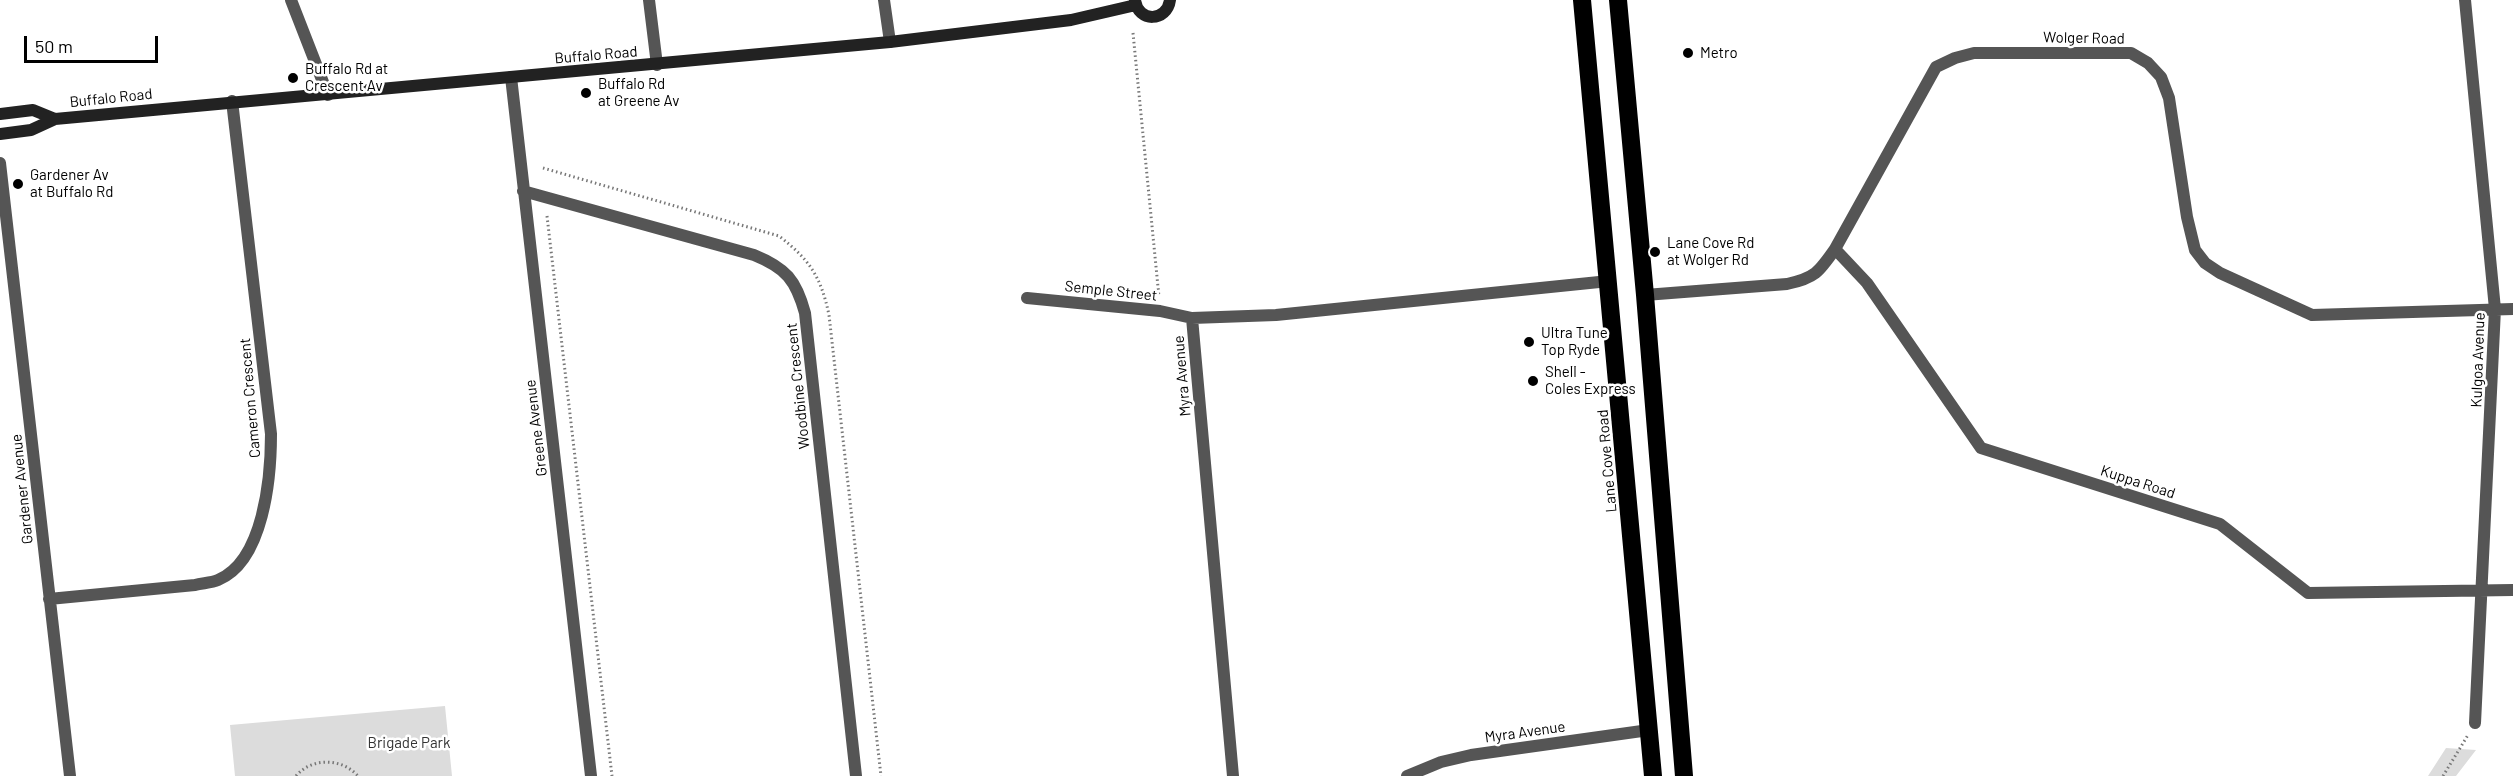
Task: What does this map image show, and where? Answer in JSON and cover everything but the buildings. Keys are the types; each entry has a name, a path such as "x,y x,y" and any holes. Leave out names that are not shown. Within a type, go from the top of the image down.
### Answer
{"highway":[{"name":"Lane Cove Road","path":"1582,0 1653,776"},
{"path":"1618,0 1645,295 1684,776"}],"street":[{"path":"291,0 328,95"},
{"path":"649,0 657,65"},
{"path":"884,0 890,42"},
{"path":"1136,3 1142,14 1152,18 1163,15 1171,0"},
{"name":"Kulgoa Avenue","path":"2465,0 2495,309 2475,723"},
{"name":"Buffalo Road","path":"0,134 31,130 56,119 890,42 1071,20 1136,3"},
{"name":"Wolger Road","path":"1645,295 1787,284 1806,280 1819,272 1835,249 1936,67 1955,58 1974,53 2131,53 2148,63 2161,77 2169,98 2187,217 2195,250 2205,263 2230,278 2312,315 2513,309"},
{"name":"Greene Avenue","path":"511,77 591,776"},
{"name":"Cameron Crescent","path":"49,599 195,585 218,580 232,571 246,554 258,530 271,461 271,434 232,101"},
{"name":"Buffalo Road","path":"0,114 33,110 56,119"},
{"name":"Gardener Avenue","path":"0,163 70,776"},
{"name":"Woodbine Crescent","path":"523,191 754,255 773,263 796,286 805,314 856,776"},
{"name":"Kuppa Road","path":"1835,249 1867,283 1981,448 2220,524 2308,593 2513,590"},
{"name":"Myra Avenue","path":"1233,776 1192,318 1276,315 1609,281"},
{"name":"Semple Street","path":"1027,298 1160,311 1192,318"},
{"name":"Myra Avenue","path":"1407,776 1441,762 1471,755 1649,730"}],"path":[{"path":"1133,33 1160,311"},
{"path":"543,168 779,236 798,251 813,269 824,290 829,315 881,776"},
{"path":"547,216 612,776"},
{"path":"2443,776 2475,723"},
{"path":"296,776 313,765 334,762 352,769 358,776"}],"green space":[{"name":"Brigade Park","path":"445,706 452,776 235,776 230,725"},
{"path":"2446,748 2476,750 2456,776 2428,776"}],"place":[{"name":"Metro","path":"1688,53"},
{"name":"Buffalo Rd at Crescent Av","path":"293,78"},
{"name":"Buffalo Rd at Greene Av","path":"586,93"},
{"name":"Gardener Av at Buffalo Rd","path":"18,184"},
{"name":"Lane Cove Rd at Wolger Rd","path":"1655,252"},
{"name":"Ultra Tune Top Ryde","path":"1529,342"},
{"name":"Shell - Coles Express","path":"1533,381"}]}
